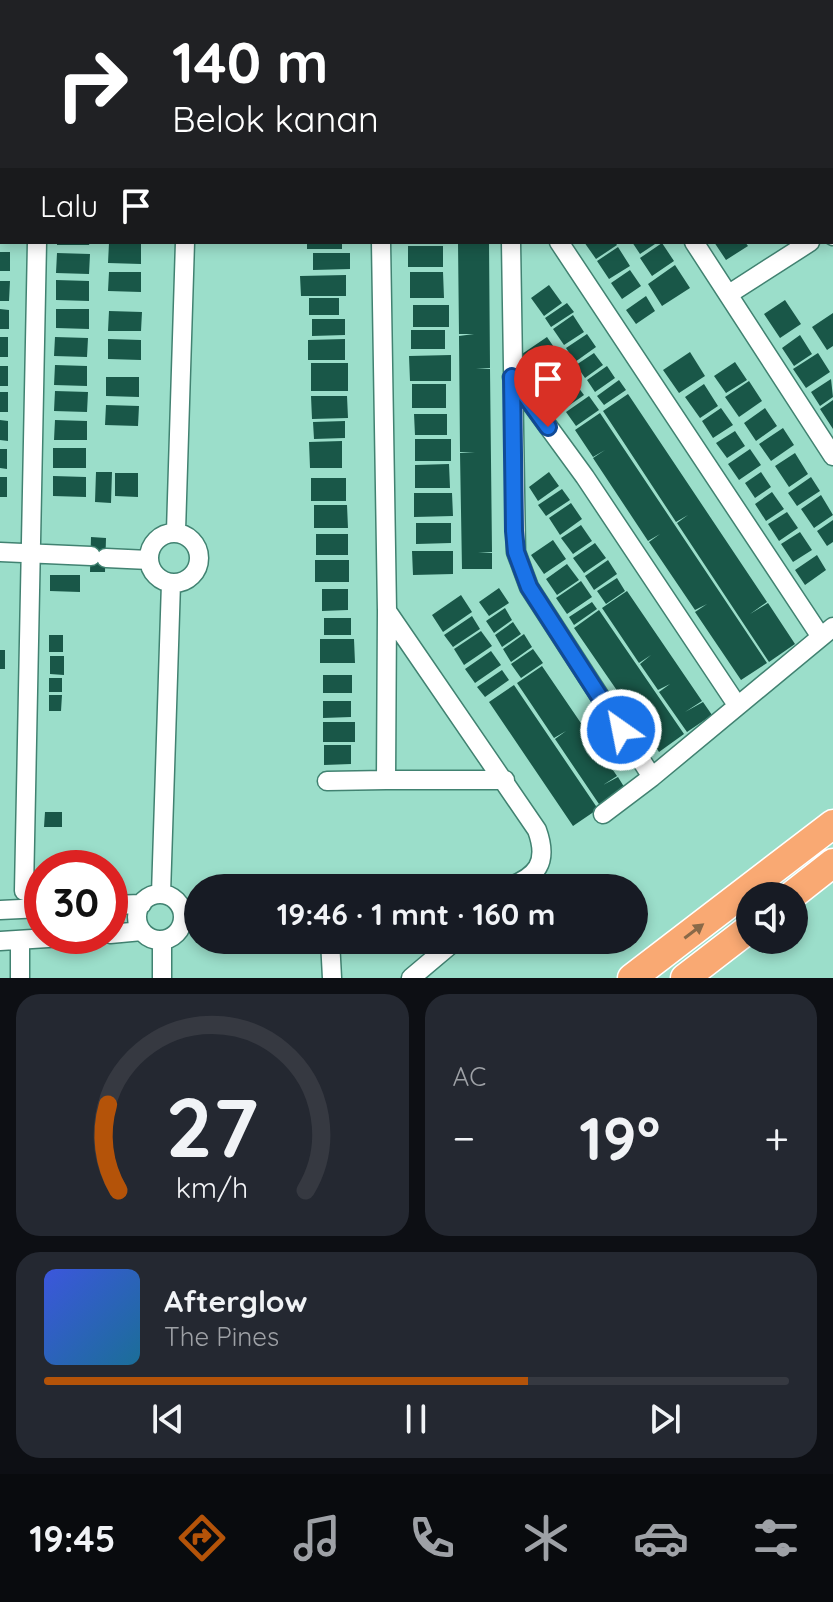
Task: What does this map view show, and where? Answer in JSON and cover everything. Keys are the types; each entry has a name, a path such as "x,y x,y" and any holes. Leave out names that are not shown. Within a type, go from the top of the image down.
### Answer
{"highway":[{"path":"632,978 833,824"},
{"path":"808,883 833,863"},
{"path":"685,978 736,939"}],"street":[{"path":"25,850 37,244"},
{"path":"176,531 185,244"},
{"path":"381,244 387,611 386,780"},
{"path":"511,244 514,531 520,569 652,777"},
{"path":"560,244 827,632 603,814"},
{"path":"695,244 833,456"},
{"path":"729,294 807,244"},
{"path":"512,377 585,477 737,705"},
{"path":"176,531 192,541 199,557 191,577 171,583 161,579 149,560 157,540 176,531"},
{"path":"0,552 149,560"},
{"path":"161,894 171,583"},
{"path":"387,611 537,830 542,843 541,861 534,874"},
{"path":"327,781 505,780"},
{"path":"161,894 180,906 183,921 176,934 155,940 142,931 137,918 142,904 153,895 161,894"},
{"path":"128,904 142,904"},
{"path":"0,910 24,909"},
{"path":"128,932 142,931"},
{"path":"20,940 20,978"},
{"path":"0,941 24,940"},
{"path":"162,940 162,978"},
{"path":"331,954 332,978"},
{"path":"411,978 439,954"}],"building":[{"path":"109,244 141,244 141,264 108,263"},
{"path":"307,244 342,244 342,249 307,249"},
{"path":"458,244 489,244 490,368 476,369 490,369 492,552 478,553 492,553 492,569 462,569 460,453 475,452 460,452 459,336 474,334 459,334"},
{"path":"585,244 616,244 617,245 596,259"},
{"path":"633,244 655,244 640,254"},
{"path":"663,244 674,261 652,276 640,258"},
{"path":"715,244 748,246 726,260"},
{"path":"408,246 443,246 443,267 408,267"},
{"path":"618,247 630,266 609,279 597,261"},
{"path":"0,252 10,252 10,271 0,271"},
{"path":"57,253 90,254 89,274 56,273"},
{"path":"313,253 350,253 350,269 313,270"},
{"path":"675,265 690,288 662,306 648,284"},
{"path":"630,270 641,286 622,299 611,283"},
{"path":"109,272 141,272 141,292 108,291"},
{"path":"410,272 443,272 444,298 410,298"},
{"path":"346,275 346,296 301,296 300,276"},
{"path":"56,280 89,281 89,301 56,300"},
{"path":"0,281 10,281 9,301 0,301"},
{"path":"549,285 562,303 544,316 531,298"},
{"path":"646,296 655,311 636,324 626,310"},
{"path":"309,298 339,298 339,315 309,315"},
{"path":"785,300 801,324 780,338 764,314"},
{"path":"567,303 574,312 551,327 545,318"},
{"path":"413,305 449,305 449,327 413,327"},
{"path":"0,309 9,310 9,329 0,329"},
{"path":"56,309 89,309 89,329 56,328"},
{"path":"109,311 142,312 141,331 108,331"},
{"path":"833,313 833,346 827,350 812,327"},
{"path":"573,315 584,332 564,345 553,329"},
{"path":"312,319 345,319 345,335 312,336"},
{"path":"411,330 445,330 445,349 411,349"},
{"path":"587,334 596,347 575,362 566,348"},
{"path":"800,335 812,354 794,366 782,348"},
{"path":"0,337 8,337 8,357 0,357"},
{"path":"55,337 88,338 87,357 54,356"},
{"path":"547,337 560,356 532,376 519,356"},
{"path":"108,339 141,340 141,360 108,359"},
{"path":"345,339 345,360 308,360 308,340"},
{"path":"690,352 705,376 679,393 663,370"},
{"path":"594,353 603,365 585,378 576,365"},
{"path":"818,353 830,372 806,388 793,369"},
{"path":"451,355 451,381 410,381 409,356"},
{"path":"735,362 747,380 726,393 714,376"},
{"path":"311,363 348,363 348,391 311,391"},
{"path":"55,365 87,366 87,386 54,385"},
{"path":"559,365 568,377 552,389 543,376"},
{"path":"0,366 8,366 8,386 0,386"},
{"path":"607,366 615,378 595,392 587,380"},
{"path":"106,377 139,377 139,397 106,396"},
{"path":"572,379 584,395 564,409 552,392"},
{"path":"831,379 833,397 820,406 811,392"},
{"path":"619,380 626,390 604,405 597,396"},
{"path":"749,381 762,401 739,417 725,397"},
{"path":"412,384 446,384 446,408 412,408"},
{"path":"704,384 718,406 700,418 685,397"},
{"path":"55,391 88,392 87,412 54,411"},
{"path":"0,392 8,392 8,412 0,412"},
{"path":"628,394 767,602 750,614 768,603 795,644 769,662 677,523 688,515 676,522 603,411"},
{"path":"311,396 347,396 348,418 312,419"},
{"path":"589,396 599,410 576,426 566,412"},
{"path":"833,400 833,429 820,409"},
{"path":"106,405 139,406 138,426 105,425"},
{"path":"721,408 733,425 713,438 702,421"},
{"path":"765,408 777,426 756,441 744,423"},
{"path":"600,413 767,663 741,680 695,612 707,604 695,610 649,542 660,534 648,541 593,458 605,450 593,457 575,430"},
{"path":"414,414 447,414 447,435 415,435"},
{"path":"0,420 8,421 8,441 0,440"},
{"path":"55,420 87,421 87,440 54,440"},
{"path":"345,421 345,438 314,439 313,422"},
{"path":"783,428 794,445 771,461 759,444"},
{"path":"735,431 745,446 727,458 716,443"},
{"path":"415,439 451,439 451,461 415,461"},
{"path":"342,441 342,468 310,468 309,442"},
{"path":"53,448 86,448 86,468 53,468"},
{"path":"0,449 7,449 7,469 0,468"},
{"path":"750,449 761,465 739,480 728,464"},
{"path":"795,453 808,474 789,487 775,466"},
{"path":"449,464 450,488 415,488 415,465"},
{"path":"96,472 112,472 111,503 95,502"},
{"path":"549,472 559,486 538,501 529,487"},
{"path":"761,472 771,487 755,498 745,483"},
{"path":"115,473 138,473 138,497 115,496"},
{"path":"53,476 86,477 86,497 53,496"},
{"path":"0,477 7,477 7,497 0,497"},
{"path":"811,477 820,491 797,506 788,493"},
{"path":"311,478 346,478 346,501 311,501"},
{"path":"562,489 570,500 546,516 538,505"},
{"path":"772,492 784,509 766,521 755,504"},
{"path":"414,493 452,493 453,516 414,517"},
{"path":"821,495 833,515 814,528 801,509"},
{"path":"571,503 582,519 560,535 549,518"},
{"path":"314,505 347,505 348,528 314,528"},
{"path":"787,512 798,528 779,541 768,524"},
{"path":"833,520 833,542 827,546 817,531"},
{"path":"416,523 451,523 451,543 416,544"},
{"path":"581,525 592,541 573,554 561,538"},
{"path":"800,532 812,550 793,562 781,544"},
{"path":"316,534 348,534 348,555 316,555"},
{"path":"91,537 106,538 105,572 90,572"},
{"path":"553,540 566,559 544,574 531,555"},
{"path":"595,543 606,558 584,573 573,558"},
{"path":"412,551 453,551 453,574 413,575"},
{"path":"817,555 826,570 805,585 795,570"},
{"path":"315,560 349,560 349,582 315,582"},
{"path":"608,560 617,574 594,590 585,576"},
{"path":"567,564 579,580 557,595 546,579"},
{"path":"50,575 80,575 80,592 50,591"},
{"path":"617,578 625,591 606,604 597,591"},
{"path":"581,581 592,597 567,614 556,598"},
{"path":"499,588 509,603 489,616 479,602"},
{"path":"322,589 348,589 348,610 322,611"},
{"path":"627,591 702,701 685,712 703,702 712,715 687,732 659,692 670,684 658,690 640,664 651,655 639,663 602,608"},
{"path":"461,595 472,612 443,632 432,615"},
{"path":"592,602 597,609 574,625 569,617"},
{"path":"505,608 512,620 494,633 486,621"},
{"path":"599,610 684,734 659,752 650,738 661,730 649,737 574,628"},
{"path":"472,616 480,629 453,647 444,635"},
{"path":"324,618 351,618 351,635 324,635"},
{"path":"513,622 521,634 502,647 495,635"},
{"path":"481,631 492,646 464,665 454,649"},
{"path":"524,634 532,647 511,662 503,649"},
{"path":"49,635 63,635 63,652 49,652"},
{"path":"320,639 354,639 355,663 320,663"},
{"path":"533,649 543,663 521,678 511,664"},
{"path":"0,650 5,650 5,669 0,669"},
{"path":"491,651 501,665 475,683 465,669"},
{"path":"50,656 64,656 64,675 50,674"},
{"path":"542,666 617,776 603,785 618,777 626,790 601,807 555,739 566,731 554,738 517,683"},
{"path":"502,670 509,680 485,697 477,687"},
{"path":"323,675 352,675 352,693 323,693"},
{"path":"49,678 62,678 62,692 49,692"},
{"path":"514,685 598,809 573,826 489,702"},
{"path":"49,695 62,695 61,711 49,711"},
{"path":"323,701 351,701 351,717 323,718"},
{"path":"323,722 355,722 355,742 323,742"},
{"path":"324,745 351,745 351,764 324,765"},
{"path":"45,812 62,812 62,827 44,827"}],"route":[{"path":"548,427 512,377 514,531 520,569 621,730"}]}
